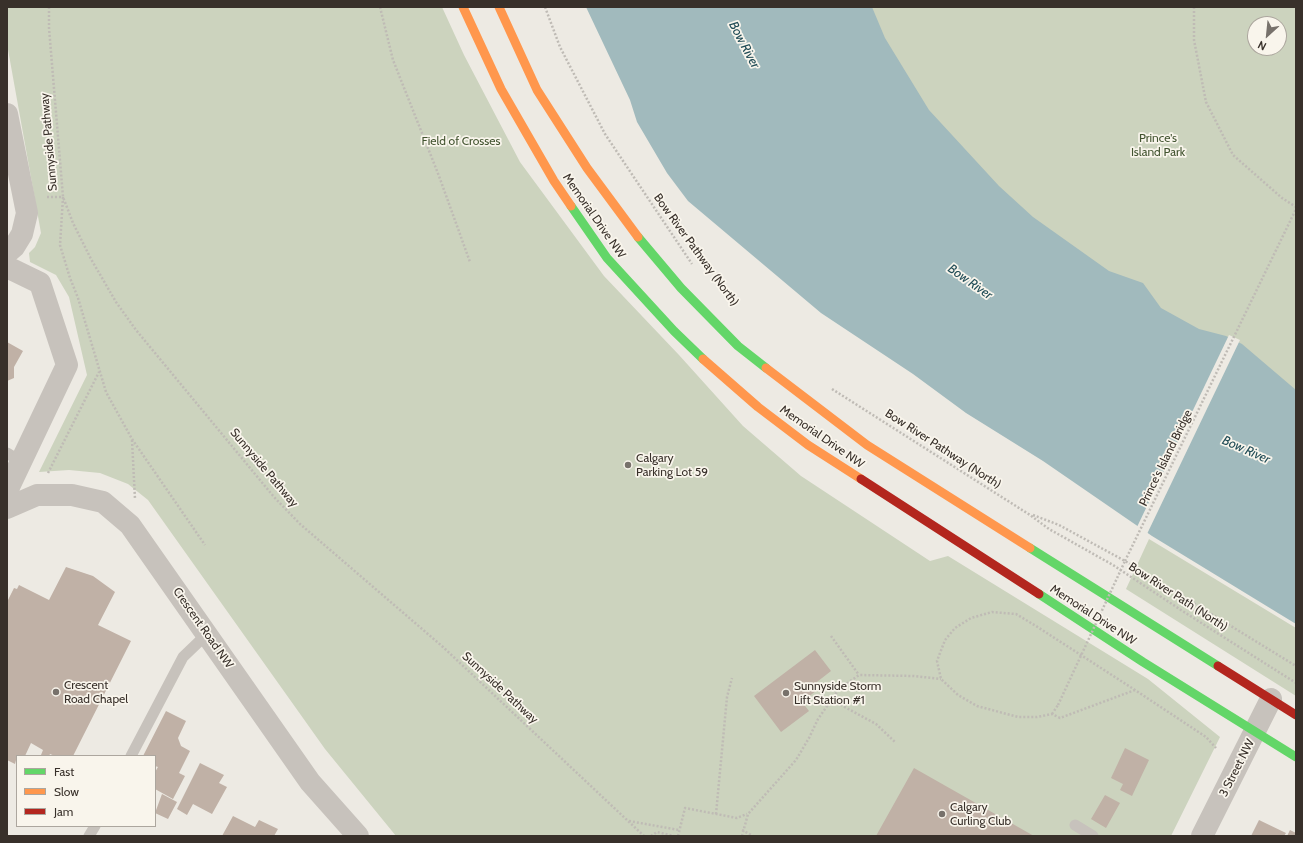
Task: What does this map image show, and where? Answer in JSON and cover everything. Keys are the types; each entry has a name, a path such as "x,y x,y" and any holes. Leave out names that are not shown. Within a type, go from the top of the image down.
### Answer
{"main road":[{"name":"Memorial Drive NW","path":"463,7 476,38 526,134 563,194 607,258 631,286 674,331 712,367 758,407 808,445 925,519 1143,662 1296,758"},
{"name":"Memorial Drive NW","path":"499,7 537,90 587,168 634,233 681,288 738,346 810,404 867,445 1296,715"}],"street":[{"path":"7,114 24,191 27,213 22,234 14,247 7,253"},
{"path":"7,267 40,283 67,365 14,457 7,491"},
{"name":"Crescent Road NW","path":"7,508 37,495 72,495 103,502 130,525 310,782 358,836"},
{"name":"3 Street NW","path":"1202,836 1271,700"}],"lane":[{"path":"132,755 183,657 207,634"},
{"path":"1075,825 1093,836"},
{"path":"89,836 94,827"}],"path":[{"name":"Sunnyside Pathway","path":"49,7 49,28 63,197 73,223 91,260 116,302 136,330 274,497 300,524 443,647 644,836"},
{"path":"380,7 393,60 439,176 470,262"},
{"name":"Bow River Pathway (North)","path":"545,7 560,47 605,134 697,270"},
{"path":"1194,7 1194,40 1206,102 1233,155 1282,198 1296,208"},
{"path":"63,197 60,245 78,298 99,371 114,408 132,439 205,545"},
{"name":"Prince's Island Bridge","path":"1052,714 1058,705 1125,561 1296,208"},
{"path":"37,495 99,371"},
{"name":"Bow River Pathway (North)","path":"828,386 1030,515 1049,529"},
{"path":"132,439 134,505"},
{"name":"Bow River Pathway (North)","path":"1030,515 1064,527 1125,561 1296,666"},
{"name":"Bow River Path (North)","path":"1049,529 1113,565 1296,683"},
{"path":"1135,690 1060,718 1052,714 1037,717 1018,717 977,706 958,695 941,679 937,661 945,640 955,628 971,618 992,612 1016,614 1135,690 1206,737 1216,748"},
{"path":"831,636 859,675"},
{"path":"742,836 742,830 748,814 796,760 818,719 839,689 859,675 914,676 941,679"},
{"path":"716,814 727,697 732,678"},
{"path":"830,700 876,724 895,742"},
{"path":"678,836 685,808 737,818 748,814"},
{"path":"628,821 679,830"},
{"path":"742,830 753,836"},
{"path":"651,836 657,832 674,836"}],"green space":[{"name":"Field of Crosses","path":"7,7 442,7 464,55 520,162 604,276 679,355 743,426 801,476 930,561 948,556 1148,679 1220,737 1171,836 396,836 325,749 148,500 128,484 100,473 69,470 39,472 87,375 69,297 56,275 30,262 29,253 35,247 41,233 7,44"},
{"name":"Prince's Island Park","path":"864,7 1296,7 1296,398 1167,320 1028,222 922,112"},
{"path":"1149,539 1296,628 1296,696 1126,589"}],"water":[{"name":"Bow River","path":"586,7 872,7 885,38 929,110 999,186 1033,217 1109,271 1143,283 1161,308 1199,329 1226,336 1242,344 1296,390 1296,624 1152,536 1043,461 966,413 913,374 821,313 688,201 667,173 637,122 630,100"}],"pier":[{"path":"1229,335 1240,340 1147,534 1137,527"}],"building":[{"path":"7,342 23,351 14,367 14,378 7,381"},
{"name":"Crescent Road Chapel","path":"66,567 93,576 115,592 98,625 131,641 74,755 41,755 43,750 31,743 25,755 16,755 15,764 7,760 7,602 14,588 17,589 19,585 49,600"},
{"name":"Sunnyside Storm Lift Station #1","path":"815,650 831,671 813,685 817,690 802,702 809,711 781,732 754,696"},
{"path":"166,711 186,721 178,738 181,746 190,751 179,773 185,776 173,799 156,790 156,770 158,767 156,766 156,755 144,755"},
{"path":"1125,748 1149,760 1132,796 1120,790 1123,784 1111,778"},
{"path":"200,763 224,775 219,783 227,787 212,814 193,804 187,815 177,809"},
{"name":"Calgary Curling Club","path":"914,768 1034,836 876,836"},
{"path":"162,794 177,802 168,819 156,813"},
{"path":"1105,795 1120,803 1106,828 1091,819"},
{"path":"233,816 255,827 259,820 278,829 274,836 222,836"},
{"path":"1259,820 1286,833 1284,836 1251,836"},
{"path":"1290,830 1296,833 1296,836 1287,836"}],"traffic: fast":[{"path":"571,206 607,258 674,331 703,359"},
{"path":"638,237 681,288 738,346 766,368"},
{"path":"1030,548 1218,666"},
{"path":"1039,594 1143,662 1296,757"}],"traffic: slow":[{"path":"463,7 501,89 554,181 571,206"},
{"path":"499,7 537,90 587,168 638,237"},
{"path":"703,359 758,407 808,445 861,479"},
{"path":"766,368 867,445 1030,548"}],"traffic: jam":[{"path":"861,479 1039,594"},
{"path":"1218,666 1296,715"}],"place":[{"name":"Calgary Parking Lot 59","path":"628,465"},
{"name":"Crescent Road Chapel","path":"56,692"},
{"name":"Sunnyside Storm Lift Station #1","path":"786,693"},
{"name":"Calgary Curling Club","path":"942,814"}]}
